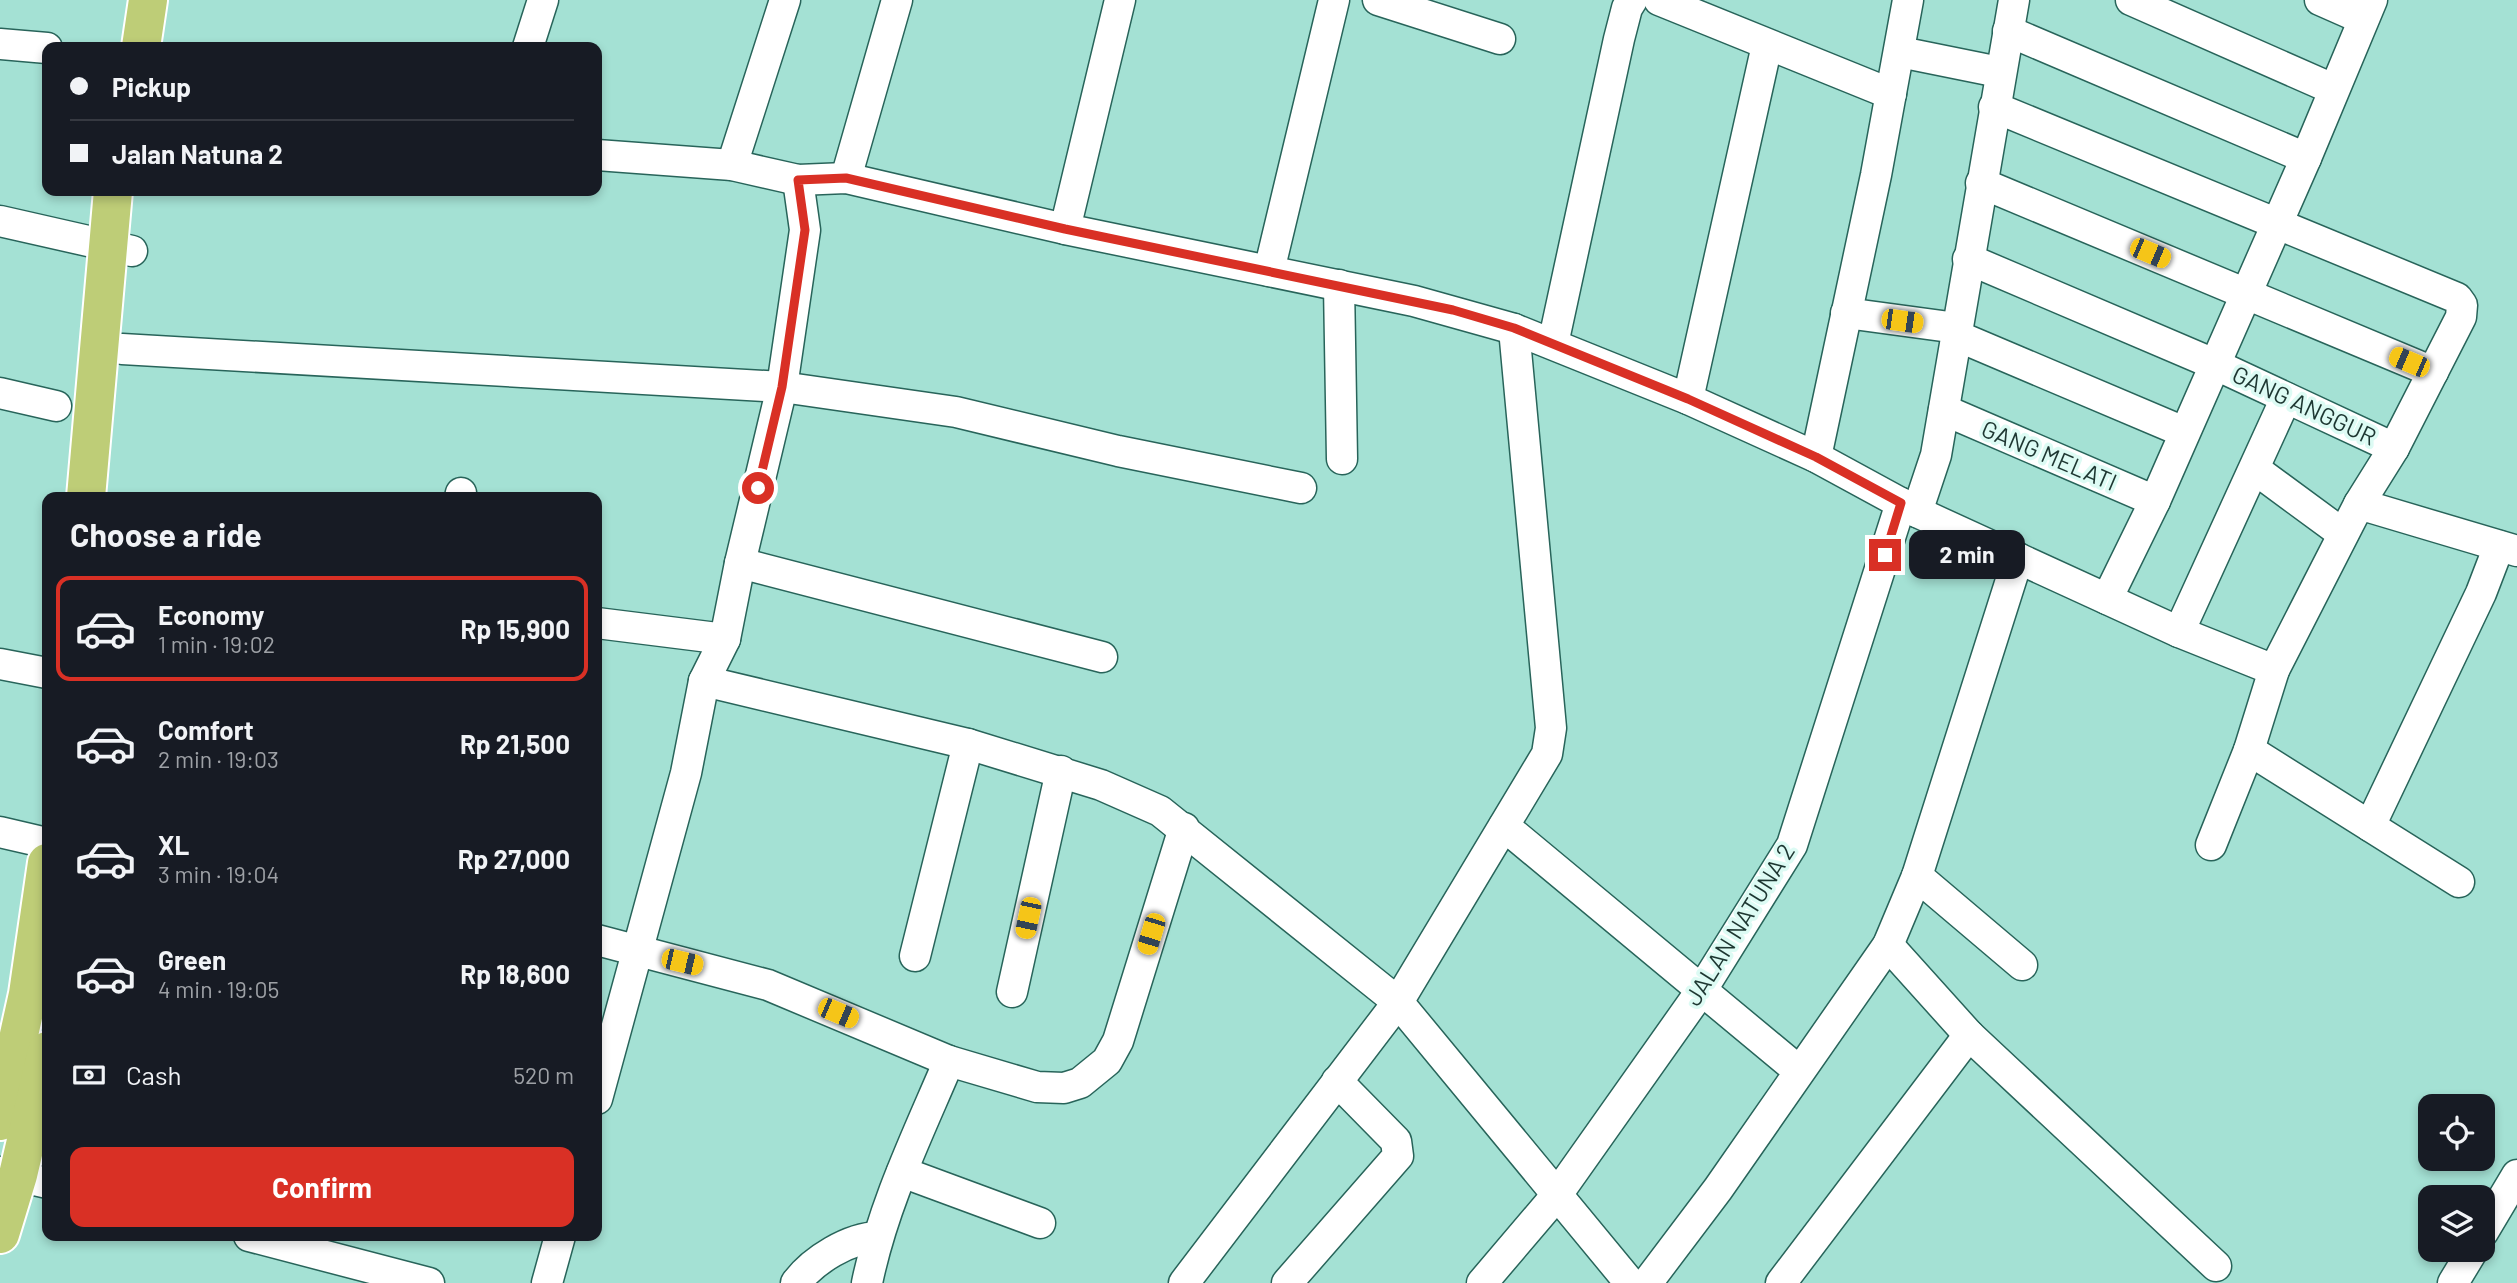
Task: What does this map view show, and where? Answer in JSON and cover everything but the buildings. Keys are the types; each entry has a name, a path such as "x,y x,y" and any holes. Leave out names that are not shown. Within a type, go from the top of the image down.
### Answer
{"main road":[{"path":"124,42 127,0"},
{"path":"142,42 148,0"},
{"path":"112,492 122,349 121,248 114,196"},
{"path":"87,492 121,248 131,196"},
{"path":"0,1121 28,993 42,897"},
{"path":"0,1230 15,1182 42,1071"}],"street":[{"path":"529,42 542,0"},
{"path":"732,165 785,0"},
{"path":"846,178 897,0"},
{"path":"1065,229 1120,0"},
{"path":"1269,271 1334,0"},
{"path":"1378,0 1500,39"},
{"path":"1553,344 1619,39 1627,8 1632,0"},
{"path":"1659,0 1891,94"},
{"path":"1816,457 1908,0"},
{"name":"JALAN NATUNA 2","path":"1482,1283 1556,1196 1701,991 1792,845 1909,508 1936,455 1999,72 2014,0"},
{"path":"2130,0 2333,89"},
{"path":"2107,599 2155,501 2306,158 2368,9 2320,0"},
{"path":"2008,31 2306,158"},
{"path":"0,44 42,48"},
{"path":"1688,399 1767,45"},
{"path":"1899,52 1999,72"},
{"path":"1994,107 2457,298 2462,305 2461,317 2394,448 2359,504 2274,670 2249,750 2211,845"},
{"path":"602,155 732,165 798,180 846,178 1065,229 1453,310 1514,328 1688,399 1816,457 1909,508 2179,632 2274,670"},
{"path":"602,1082 640,951 686,773 704,681 725,639 782,387 805,230 798,180"},
{"path":"1982,183 2433,372"},
{"path":"0,221 121,248"},
{"name":"GANG ANGGUR","path":"1968,259 2214,364 2394,448"},
{"path":"1339,285 1342,459"},
{"path":"1846,313 1956,331 2184,432"},
{"path":"1184,1283 1398,1002 1547,754 1551,728 1514,328"},
{"path":"122,349 782,387 956,412 1118,451 1301,488"},
{"path":"0,393 56,406"},
{"path":"2179,632 2256,470 2286,398"},
{"name":"GANG MELATI","path":"1944,410 2155,501"},
{"path":"2256,470 2343,534"},
{"path":"2359,504 2508,549 2481,593 2370,826"},
{"path":"1647,1283 1718,1189 1798,1071 1862,986 1888,945 1917,876 2018,558"},
{"path":"740,564 1102,657"},
{"path":"602,624 725,639"},
{"path":"0,664 42,672"},
{"path":"704,681 968,744 1061,771 1160,811 1398,1002 1630,1283"},
{"path":"915,956 968,744"},
{"path":"2249,750 2459,882"},
{"path":"1012,992 1061,771"},
{"path":"1504,827 1798,1071"},
{"path":"602,941 768,985 949,1061 1050,1088 1080,1083 1099,1070 1118,1041 1184,828"},
{"path":"0,832 42,843"},
{"path":"1917,876 2022,965"},
{"path":"1888,945 1969,1035 2216,1266"},
{"path":"1781,1283 1969,1035"},
{"path":"867,1283 878,1237 902,1172 949,1061"},
{"path":"1287,1283 1398,1156 1396,1141 1337,1081"},
{"path":"902,1172 1040,1223"},
{"path":"2495,1214 2514,1186"},
{"path":"796,1283 807,1270 856,1239 878,1237"},
{"path":"268,1241 429,1283"},
{"path":"547,1283 559,1241"},
{"path":"2454,1283 2466,1262"}],"route":[{"path":"758,488 782,387 805,230 798,180 846,178 1065,229 1414,301 1514,328 1709,408 1816,457 1901,503 1885,555"}]}
